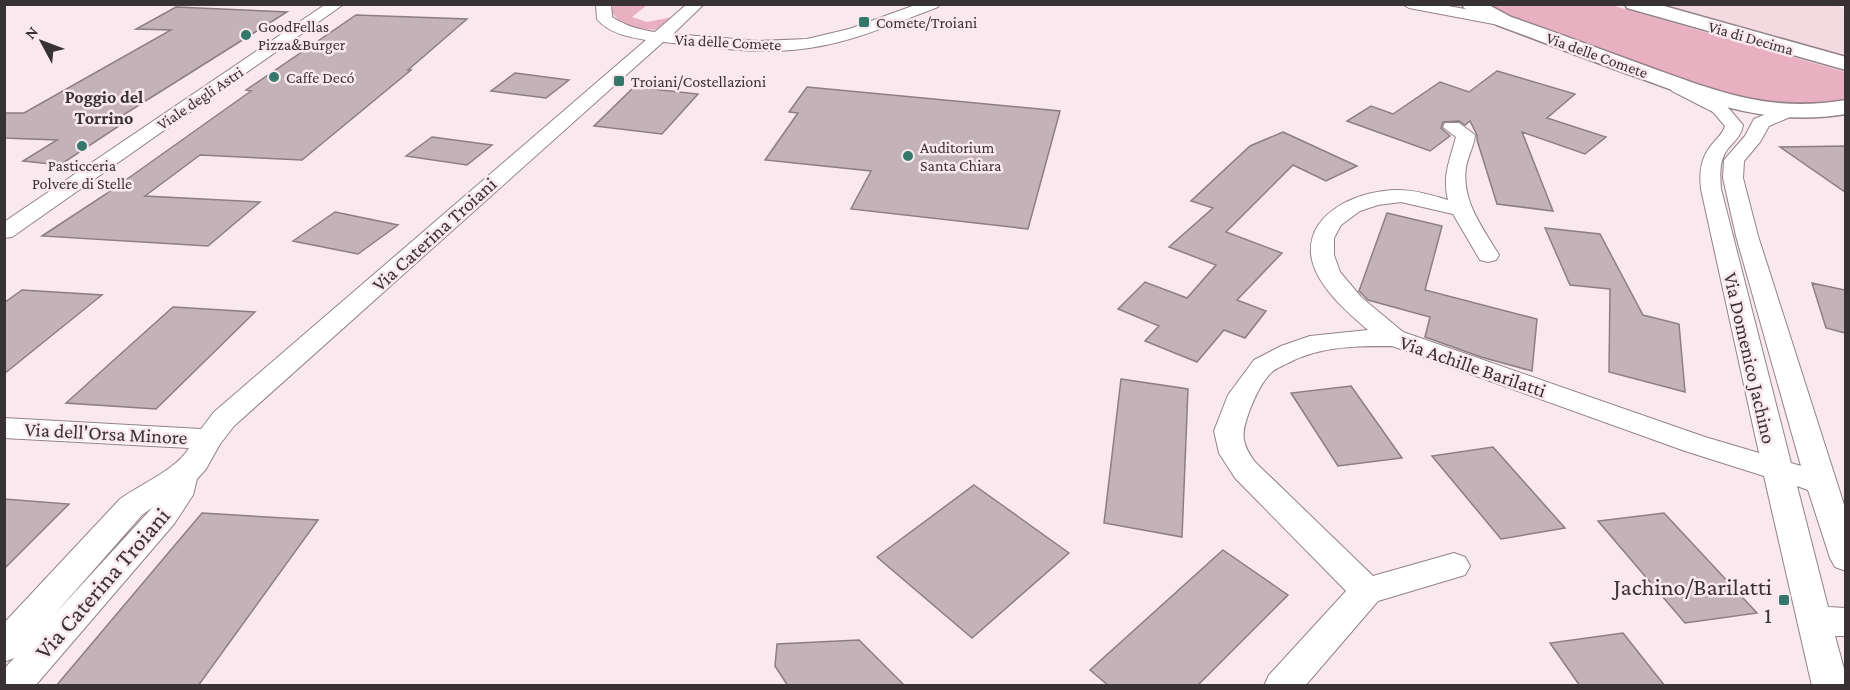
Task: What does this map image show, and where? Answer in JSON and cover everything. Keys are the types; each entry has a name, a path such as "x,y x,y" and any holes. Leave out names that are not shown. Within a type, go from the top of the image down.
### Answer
{"main road":[{"path":"1471,4 1504,21"},
{"name":"Via di Decima","path":"1634,4 1841,63"},
{"name":"Via delle Comete","path":"1504,21 1726,101 1784,113"},
{"name":"Via Domenico Jachino","path":"1784,113 1817,113 1845,106"}],"street":[{"name":"Viale degli Astri","path":"4,232 337,4"},
{"name":"Via delle Comete","path":"603,4 605,19 613,26 632,33 740,46 806,44 841,36 933,4"},
{"name":"Via Caterina Troiani","path":"4,647 131,507 153,491 183,475 196,462 208,439 224,418 697,4"},
{"name":"Via delle Comete","path":"1409,4 1504,21"},
{"name":"Via Domenico Jachino","path":"1658,78 1711,103 1729,116 1734,125 1733,134 1714,155 1710,181 1777,470 1830,621 1830,686"},
{"name":"Via Domenico Jachino","path":"1784,113 1761,123 1753,138 1734,160 1733,178 1747,236 1845,558"},
{"path":"1452,127 1466,135 1458,157 1454,184 1456,196 1488,255"},
{"path":"1395,338 1356,306 1330,273 1323,260 1322,249 1329,227 1338,216 1349,209 1397,195 1462,210"},
{"name":"Via Achille Barilatti","path":"1367,591 1245,470 1233,453 1228,431 1242,395 1263,366 1305,346 1330,340 1395,338 1695,444 1821,483"},
{"name":"Via dell'Orsa Minore","path":"4,428 208,439"},
{"name":"Via Caterina Troiani","path":"12,686 163,516 178,495 183,475"},
{"path":"1282,686 1367,591 1454,566"}],"shaded area":[{"path":"613,5 647,5 632,17 647,22 673,17 658,30 629,28 611,13"},
{"path":"1484,5 1611,5 1845,72 1845,99 1814,105 1783,105 1720,93 1526,23"},
{"path":"1653,5 1836,5 1845,10 1845,59"}],"building":[{"path":"176,7 287,12 120,117 131,118 60,165 23,161 57,140 4,138 4,113 24,113 171,30 136,29"},
{"path":"356,15 467,19 408,70 411,70 302,160 200,155 145,196 260,202 208,246 42,236 106,194 251,91 246,90"},
{"path":"1497,71 1575,94 1547,118 1606,137 1585,154 1522,132 1553,211 1497,204 1477,135 1470,121 1465,125 1459,121 1443,122 1441,128 1450,136 1430,151 1347,121 1371,106 1393,114 1440,82 1469,92"},
{"path":"515,73 569,80 546,98 491,91"},
{"path":"634,87 698,94 662,134 594,126"},
{"name":"Auditorium Santa Chiara","path":"807,87 1060,111 1028,229 851,209 871,171 765,160 798,113 789,112"},
{"path":"1283,132 1357,166 1326,181 1293,165 1226,232 1282,253 1237,300 1266,311 1245,338 1224,330 1197,362 1145,341 1159,326 1118,309 1145,282 1187,298 1216,265 1169,247 1213,208 1191,201 1250,146"},
{"path":"432,137 492,145 467,165 406,156"},
{"path":"1845,146 1845,192 1780,147"},
{"path":"335,212 398,225 358,254 293,241"},
{"path":"1387,213 1442,226 1425,290 1537,319 1532,371 1481,357 1425,337 1430,317 1368,300 1359,291"},
{"path":"1545,228 1600,234 1643,315 1679,324 1685,392 1609,372 1610,289 1570,285"},
{"path":"1812,283 1845,290 1845,333 1826,328"},
{"path":"22,290 102,295 4,374 4,303"},
{"path":"173,307 255,312 156,409 66,403"},
{"path":"1121,379 1188,389 1182,537 1104,523"},
{"path":"1351,386 1402,458 1338,466 1291,393"},
{"path":"1493,447 1565,528 1501,539 1432,456"},
{"path":"974,485 1069,553 972,638 877,557"},
{"path":"4,499 69,504 4,569"},
{"path":"202,513 318,520 198,686 56,686"},
{"path":"1664,513 1757,613 1685,623 1598,521"},
{"path":"1223,550 1288,595 1197,686 1109,686 1090,670"},
{"path":"1623,633 1665,686 1580,686 1550,643"},
{"path":"859,640 905,686 788,686 775,666 777,644"}],"place":[{"name":"Comete/Troiani","path":"864,22"},
{"name":"GoodFellas Pizza&Burger","path":"246,35"},
{"name":"Caffe Decó","path":"274,77"},
{"name":"Troiani/Costellazioni","path":"619,81"},
{"name":"Pasticceria Polvere di Stelle","path":"82,146"},
{"name":"Auditorium Santa Chiara","path":"908,156"},
{"name":"Jachino/Barilatti 1","path":"1784,600"}],"district":[{"name":"Poggio del Torrino","path":"104,107"}]}
